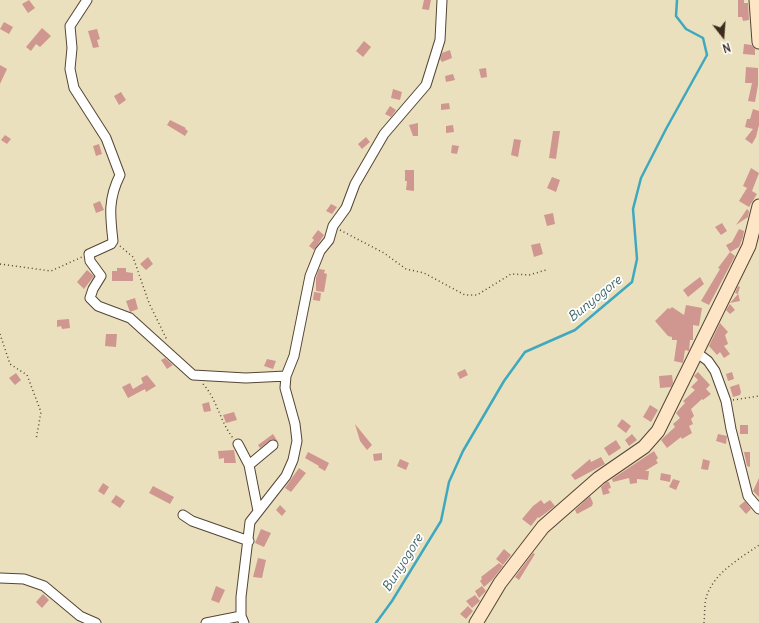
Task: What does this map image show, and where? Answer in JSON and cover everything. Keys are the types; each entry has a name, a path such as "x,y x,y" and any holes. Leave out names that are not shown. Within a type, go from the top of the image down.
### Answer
{"main road":[{"path":"756,0 759,42"},
{"path":"476,623 500,583 543,527 599,478 644,447 658,431 749,246 759,206"}],"street":[{"path":"87,0 70,26 72,48 70,69 74,88 106,138 120,175 110,200 113,240 111,244 89,254 90,261 101,276 93,289 90,298 98,306 130,318 193,375 246,378 286,376"},
{"path":"206,623 242,619 241,597 249,541 250,522 286,476 293,460 297,441 295,424 285,388 286,376 294,356 310,276 320,251 329,240 333,226 346,208 355,184 384,134 426,85 440,40 442,0"},
{"path":"696,352 708,361 715,371 726,401 731,429 748,496 759,509"},
{"path":"238,444 249,466 258,511"},
{"path":"249,466 273,445"},
{"path":"183,515 192,521 249,541"},
{"path":"0,578 24,579 44,586 80,616 96,623"}],"path":[{"path":"333,226 384,253 406,269 424,273 465,295 477,295 511,274 529,275 546,270"},
{"path":"113,240 133,257 149,303 168,340"},
{"path":"0,264 51,271 89,254"},
{"path":"0,334 10,364 27,375 41,412 36,440"},
{"path":"193,375 209,390 225,428 238,444"},
{"path":"726,401 759,396"},
{"path":"704,623 707,595 716,580 731,565 759,545"}],"building":[{"path":"29,0 35,8 28,13 22,4"},
{"path":"424,0 431,0 429,10 422,9"},
{"path":"738,0 744,0 744,3 748,3 749,20 743,21 742,17 738,17"},
{"path":"4,22 13,27 9,34 0,29"},
{"path":"42,28 51,36 40,47 36,44 31,51 26,47"},
{"path":"97,29 100,39 97,40 99,47 93,48 88,31"},
{"path":"364,41 371,47 363,57 356,51"},
{"path":"744,44 752,45 755,49 755,55 743,54"},
{"path":"450,50 452,58 442,62 440,59 442,53"},
{"path":"0,65 7,69 0,84"},
{"path":"746,67 758,68 758,85 755,102 748,101 752,83 745,83"},
{"path":"486,68 487,77 481,78 479,69"},
{"path":"453,74 455,80 446,82 445,76"},
{"path":"393,89 402,92 400,100 391,98"},
{"path":"121,92 126,100 119,105 114,96"},
{"path":"449,103 450,109 441,110 441,104"},
{"path":"390,106 396,110 391,117 385,114"},
{"path":"753,109 759,111 759,125 756,137 752,144 745,139 753,129 745,127 747,119 750,119"},
{"path":"170,120 186,128 185,129 188,131 185,136 167,125"},
{"path":"418,123 418,136 413,136 409,125"},
{"path":"453,125 454,132 446,133 446,126"},
{"path":"553,131 560,131 556,159 549,158"},
{"path":"5,135 11,139 7,144 1,140"},
{"path":"366,137 370,142 362,149 358,144"},
{"path":"514,139 521,140 518,157 511,155"},
{"path":"99,144 102,154 96,156 93,146"},
{"path":"452,145 459,146 457,154 451,153"},
{"path":"751,168 759,173 752,191 757,194 749,207 739,201 747,188 743,186"},
{"path":"405,170 414,170 414,191 406,190 407,181 405,181"},
{"path":"552,177 560,180 556,192 547,188"},
{"path":"100,201 104,210 96,213 93,204"},
{"path":"331,204 337,207 332,214 326,211"},
{"path":"747,209 749,211 748,217 736,225"},
{"path":"553,213 555,224 547,226 544,215"},
{"path":"722,223 727,231 721,235 715,227"},
{"path":"739,229 744,231 743,237 739,247 730,252 726,245 732,242"},
{"path":"318,230 324,235 314,250 309,246 314,240 312,238"},
{"path":"540,243 543,254 534,257 531,245"},
{"path":"730,252 735,256 709,305 701,301 720,269 718,268"},
{"path":"148,257 153,264 146,270 140,264"},
{"path":"117,268 126,268 126,272 133,273 133,281 112,281 112,271 117,271"},
{"path":"319,269 325,270 324,273 327,274 324,292 316,291 316,278"},
{"path":"87,270 94,276 84,289 77,282"},
{"path":"700,277 704,284 688,297 683,290"},
{"path":"738,286 740,287 738,293 740,301 730,303 738,294 735,293"},
{"path":"314,292 321,293 320,301 313,300"},
{"path":"135,298 138,309 130,312 126,301"},
{"path":"730,304 735,310 730,314 726,310"},
{"path":"686,305 702,308 699,326 693,325 693,340 690,340 689,351 685,350 683,363 674,361 677,340 672,340 672,337 668,336 655,321 668,308 670,309 672,307 684,315"},
{"path":"69,319 70,328 62,329 61,326 57,327 57,320"},
{"path":"720,323 728,332 725,335 728,344 724,346 730,354 724,358 720,352 717,355 709,346"},
{"path":"106,334 117,334 116,347 105,346"},
{"path":"165,358 173,365 167,369 161,360"},
{"path":"267,359 276,361 273,369 264,366"},
{"path":"465,369 468,375 460,379 457,373"},
{"path":"698,372 710,385 706,389 711,394 703,400 702,399 691,409 694,416 691,419 693,424 689,426 692,433 682,439 681,437 667,448 661,440 675,427 673,424 680,418 676,413 685,403 683,401 695,390 691,387 698,380 694,376"},
{"path":"732,372 734,379 728,381 726,374"},
{"path":"16,373 21,380 15,385 9,378"},
{"path":"147,375 156,386 146,392 145,389 128,398 122,387 130,383 133,389 143,383 141,378"},
{"path":"672,375 673,383 671,387 660,388 659,376"},
{"path":"739,384 741,392 740,395 733,397 730,387"},
{"path":"209,402 211,411 204,412 202,404"},
{"path":"650,405 658,410 651,422 643,417"},
{"path":"234,412 237,420 226,423 223,415"},
{"path":"622,419 631,426 626,433 617,426"},
{"path":"355,424 372,445 367,450 360,441"},
{"path":"740,425 748,425 748,434 740,434"},
{"path":"273,434 278,442 272,439 260,448 258,445"},
{"path":"632,434 637,440 629,446 625,440"},
{"path":"718,434 727,436 726,444 716,441"},
{"path":"616,440 621,448 609,456 604,448"},
{"path":"234,450 236,463 224,463 224,458 219,459 218,451"},
{"path":"654,451 658,458 656,460 658,463 645,471 649,471 648,480 637,479 637,483 630,484 629,478 613,482 612,479"},
{"path":"308,452 329,463 325,471 305,458"},
{"path":"744,452 750,452 750,467 747,466"},
{"path":"382,453 382,460 374,461 373,454"},
{"path":"601,457 605,464 575,480 571,475 590,459 591,462"},
{"path":"400,459 409,463 406,470 397,466"},
{"path":"703,459 710,461 708,470 701,469"},
{"path":"299,468 306,473 291,492 285,488"},
{"path":"661,473 671,475 670,482 660,480"},
{"path":"759,478 759,497 753,491"},
{"path":"673,479 680,481 676,490 669,487"},
{"path":"609,482 611,488 608,489 610,493 603,495 601,487"},
{"path":"103,483 109,487 104,495 98,491"},
{"path":"153,486 174,497 170,504 149,493"},
{"path":"116,495 125,501 120,508 111,502"},
{"path":"590,496 593,503 592,506 577,514 575,510"},
{"path":"541,500 544,504 550,500 555,506 539,518 538,517 531,526 522,519 533,506"},
{"path":"745,501 751,509 746,514 739,506"},
{"path":"280,505 286,511 282,516 276,510"},
{"path":"261,529 271,533 264,547 255,543"},
{"path":"504,549 511,555 503,565 496,559"},
{"path":"533,553 535,554 519,580 515,577"},
{"path":"258,558 266,560 262,578 253,577"},
{"path":"499,563 503,566 492,580 484,587 480,581 482,579 481,577"},
{"path":"216,586 225,590 219,603 211,600"},
{"path":"482,586 486,591 479,598 475,591"},
{"path":"43,594 49,600 42,608 36,602"},
{"path":"475,595 480,601 472,608 466,601"},
{"path":"468,606 473,611 466,619 460,614"}],"waterway":[{"name":"Bunyogore","path":"376,623 392,601 441,521 449,482 463,451 504,381 525,352 575,330 632,282 637,259 633,209 641,178 707,55 703,38 686,29 676,16 677,0"}]}
